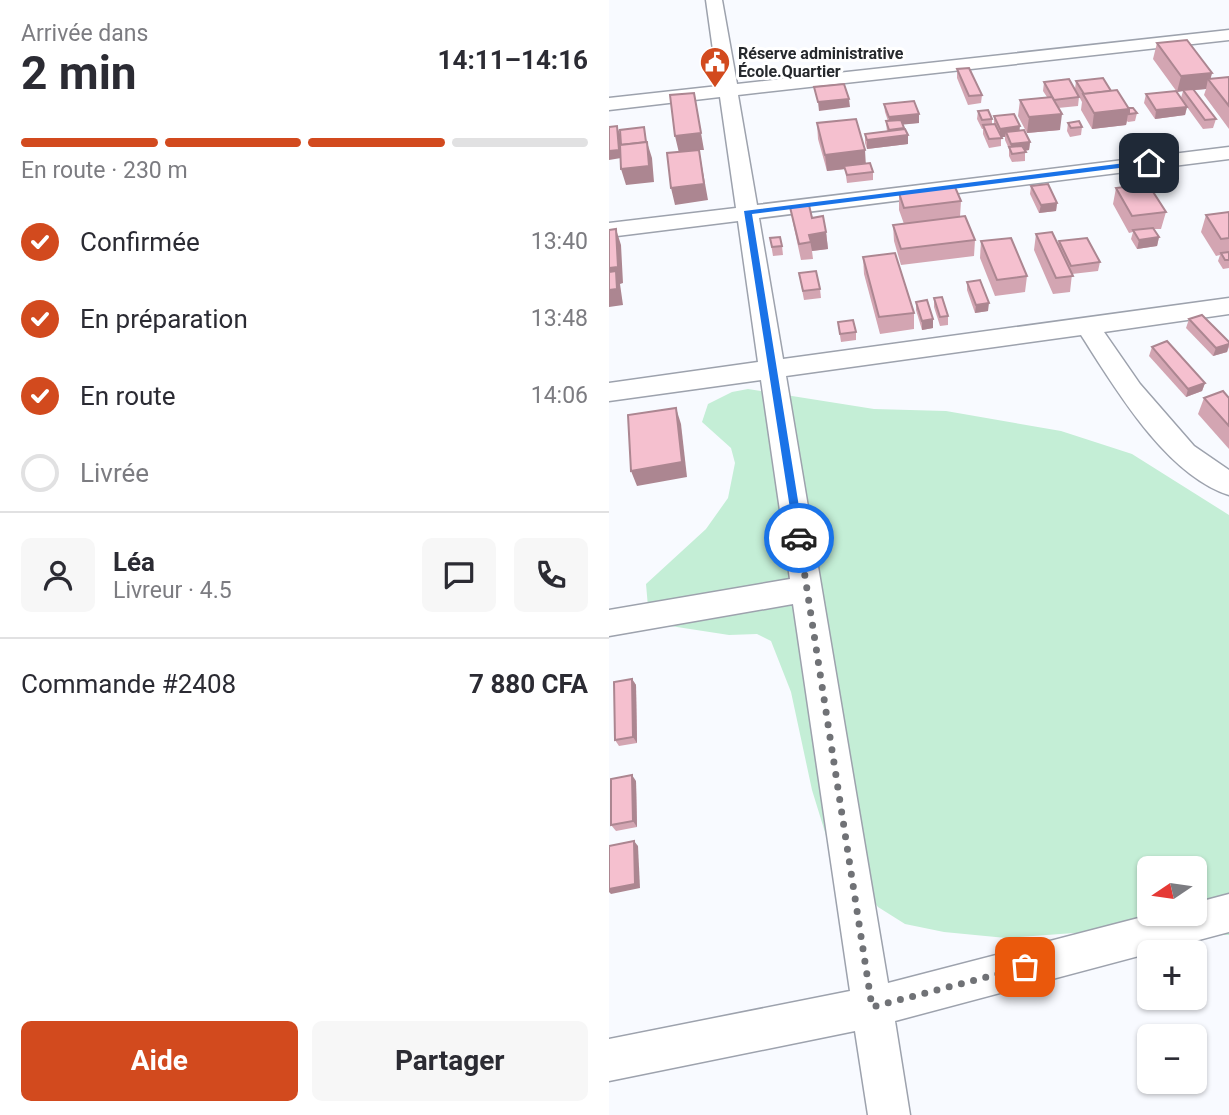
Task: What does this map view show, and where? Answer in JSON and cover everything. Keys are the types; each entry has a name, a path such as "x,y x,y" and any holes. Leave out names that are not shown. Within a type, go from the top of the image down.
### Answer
{"street":[{"path":"714,0 890,1115"},
{"path":"609,104 1229,35"},
{"path":"609,230 1229,153"},
{"path":"609,393 1229,306"},
{"path":"1088,327 1131,391 1184,453 1229,484"},
{"path":"609,623 807,589"},
{"path":"609,1060 872,1007 1229,913"}],"green space":[{"path":"748,389 874,409 946,411 1061,431 1132,454 1229,515 1229,935 1074,933 1006,938 944,932 905,924 878,907 828,842 812,790 791,692 771,641 757,634 729,635 664,625 648,607 646,584 706,529 728,498 735,463 731,448 702,422 708,404 732,392"}],"building":[{"path":"1187,40 1212,73 1181,76 1157,43"},
{"path":"969,68 982,95 969,96 957,69"},
{"path":"1229,77 1229,106 1208,79"},
{"path":"1103,78 1111,91 1084,94 1076,81"},
{"path":"1069,79 1079,97 1054,100 1044,82"},
{"path":"844,84 849,99 818,102 814,87"},
{"path":"1193,89 1216,119 1205,120 1183,90"},
{"path":"1117,90 1129,109 1094,113 1083,94"},
{"path":"1176,91 1187,107 1156,110 1146,94"},
{"path":"694,93 701,133 675,136 670,95"},
{"path":"1052,97 1062,114 1029,117 1020,100"},
{"path":"914,101 919,114 889,117 884,104"},
{"path":"1129,108 1133,108 1137,113 1129,114"},
{"path":"988,110 992,119 982,120 978,111"},
{"path":"1014,114 1020,126 1000,129 994,116"},
{"path":"856,119 865,150 825,155 817,123"},
{"path":"901,120 904,128 889,130 886,121"},
{"path":"1079,121 1082,127 1071,128 1068,123"},
{"path":"995,124 1002,138 989,139 983,125"},
{"path":"617,126 619,150 609,151 609,127"},
{"path":"644,127 646,142 621,145 620,130"},
{"path":"905,129 908,135 867,140 865,134"},
{"path":"1024,130 1030,142 1011,144 1006,132"},
{"path":"647,142 649,166 621,169 620,145"},
{"path":"1022,146 1026,152 1012,154 1009,147"},
{"path":"699,150 704,184 671,188 667,153"},
{"path":"870,163 873,172 847,175 844,166"},
{"path":"1048,184 1057,203 1041,205 1031,186"},
{"path":"1148,184 1166,212 1132,216 1116,188"},
{"path":"955,187 961,201 904,208 899,193"},
{"path":"809,205 812,218 823,216 826,232 809,235 811,242 799,244 790,207"},
{"path":"1229,212 1229,238 1221,239 1206,215"},
{"path":"965,216 975,240 901,249 893,225"},
{"path":"1153,228 1159,237 1139,240 1133,230"},
{"path":"616,229 618,267 609,268 609,230"},
{"path":"1052,232 1073,276 1056,278 1036,234"},
{"path":"780,237 782,246 772,247 770,238"},
{"path":"1011,238 1027,276 997,280 981,241"},
{"path":"1087,238 1100,262 1071,266 1059,241"},
{"path":"1229,252 1229,260 1225,260 1221,253"},
{"path":"895,253 914,313 879,317 863,257"},
{"path":"616,271 617,289 609,290 609,272"},
{"path":"816,271 820,289 803,291 799,273"},
{"path":"980,280 989,303 976,305 967,282"},
{"path":"942,297 948,316 940,317 934,298"},
{"path":"927,300 933,319 922,321 916,302"},
{"path":"1202,315 1229,344 1216,348 1189,319"},
{"path":"853,320 856,332 840,334 838,322"},
{"path":"1167,341 1205,383 1188,389 1152,347"},
{"path":"1223,391 1229,398 1229,426 1204,398"},
{"path":"676,408 682,462 631,471 628,415"},
{"path":"632,679 633,737 615,740 614,682"},
{"path":"632,775 633,821 611,825 611,779"},
{"path":"634,841 635,884 609,889 609,846"}],"way so far":[{"path":"799,538 872,1007 1025,967"}],"place":[{"name":"Réserve administrative École.Quartier","path":"715,89"}],"route":[{"path":"799,538 747,212 1149,163"}]}
